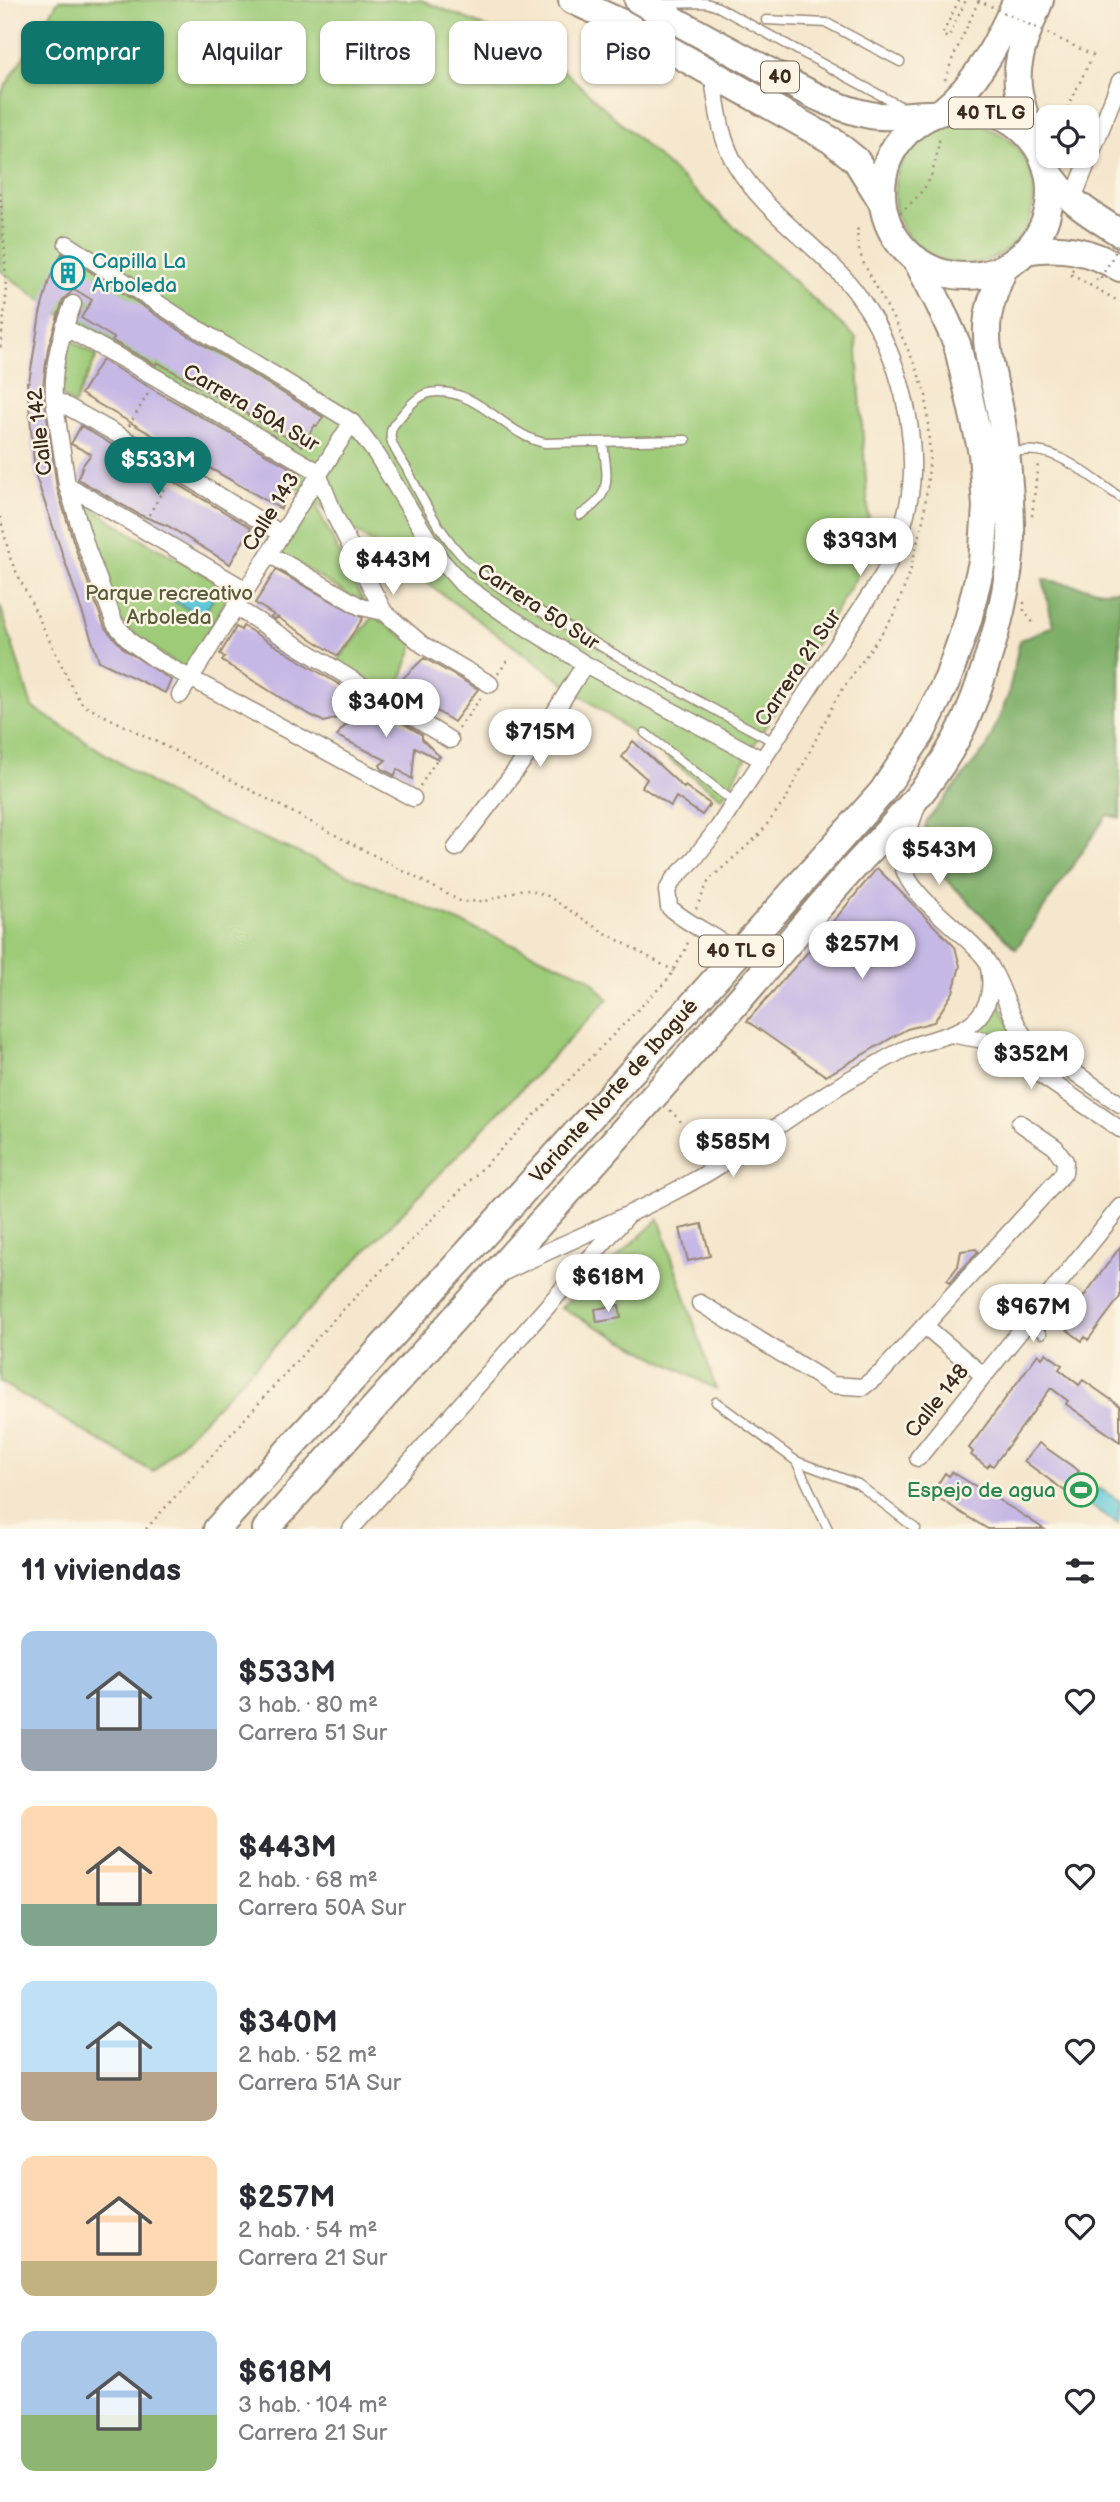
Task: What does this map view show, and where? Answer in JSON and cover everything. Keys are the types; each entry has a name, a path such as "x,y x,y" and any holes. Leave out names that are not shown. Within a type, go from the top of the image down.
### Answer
{"main road":[{"name":"40","path":"572,0 622,23 712,72 844,149 856,160 891,208"},
{"name":"40 TL G","path":"1017,0 998,41 974,80 966,90 908,131 889,156 884,171 891,208 890,228 897,240 916,259 940,271 979,274 1015,259 1036,238 1044,222 1049,205 1047,169 1032,140 1018,86 1023,44 1040,0"},
{"name":"40","path":"643,3 808,93 841,107 873,116 892,117 935,112"},
{"name":"40 TL G","path":"935,112 970,108 984,110 1011,121 1032,140"},
{"path":"1047,169 1058,188 1072,201 1120,233"},
{"path":"1015,259 1046,248 1086,251 1120,268"},
{"name":"Variante Norte de Ibagué","path":"217,1529 882,792 921,734 948,678 968,620 982,562 986,507 982,453 957,344 916,259"},
{"name":"Variante Norte de Ibagué","path":"266,1529 494,1277 577,1180 661,1090 937,774 955,742 974,698 1006,580 1012,528 1007,454 987,330 993,298 1015,259"}],"street":[{"name":"Carrera 21 Sur","path":"712,72 721,123 734,162 758,197 819,253 864,305 891,355 904,397 911,452 911,482 904,522 883,575 718,828 694,859 673,880 667,891 668,907 715,936 738,954"},
{"path":"1072,201 1115,109 1120,81"},
{"name":"Carrera 50 Sur","path":"67,244 185,321 352,422 377,455 440,559 463,584 585,664 763,760"},
{"name":"Calle 142","path":"73,304 55,363 54,399 67,485 115,624 139,648 413,798"},
{"name":"Carrera 50A Sur","path":"64,327 317,471 335,516 384,612"},
{"path":"54,399 282,534"},
{"name":"Calle 143","path":"180,695 352,422"},
{"path":"67,485 246,590"},
{"path":"269,554 361,607 384,612 423,645 491,684"},
{"path":"236,607 450,740"},
{"path":"456,848 529,753 585,664"},
{"path":"919,797 904,851 903,867 910,883 982,954 996,974 1016,1026 1026,1039 1120,1104"},
{"path":"494,1277 675,1191 727,1161 776,1125 905,1049 966,1027 982,1012 989,999 991,986 988,963"},
{"path":"950,1034 984,1040 1010,1054 1120,1129"},
{"path":"1010,1054 1026,1039"},
{"path":"700,1303 832,1385 863,1387 882,1372 1064,1173 1065,1161 1055,1147 1020,1123"},
{"name":"Calle 148","path":"918,1458 1120,1207"},
{"path":"351,1529 631,1212"},
{"path":"925,1326 984,1376"}],"lane":[{"path":"766,20 827,23 900,62"},
{"path":"686,440 545,443 530,440 480,404 450,393 435,392 426,393 415,400 391,427 390,439 425,504 452,545 473,567 620,658 774,742"},
{"path":"580,515 597,505 604,492 607,471 603,442"},
{"path":"1007,454 1027,449 1053,453 1120,497"},
{"path":"645,733 735,803"},
{"path":"1028,1322 1042,1334"},
{"path":"716,1402 796,1461 858,1484 916,1529"},
{"path":"796,1461 828,1529"}],"path":[{"path":"959,0 942,35 948,38 966,0"},
{"path":"891,208 928,185 933,175 935,112 947,73 979,0 1093,55 1068,105"},
{"path":"0,192 6,299 0,350"},
{"path":"146,1529 336,1317 674,971 685,950 696,908 709,880 759,835 786,799 835,699 894,615 910,572 924,516 930,457 926,395 896,324 863,262 856,236 859,229"},
{"path":"1096,279 1099,281 1120,244"},
{"path":"1074,267 1070,274 1120,302"},
{"path":"122,437 157,378"},
{"path":"141,527 176,470"},
{"path":"0,517 11,561 83,705 207,767 461,902 486,901 523,889 546,895 600,930 674,971"},
{"path":"661,1090 668,1107 696,1138 727,1161"}],"green space":[{"path":"59,0 421,0 472,21 449,21 449,84 567,84 567,74 856,338 871,553 722,798 313,500 365,605 273,549 305,494 0,270 0,95 21,61 21,84 164,84 164,21 46,21"},
{"path":"964,124 991,129 1013,145 1029,167 1034,194 1029,221 1013,243 991,259 964,264 937,259 915,243 899,221 894,194 899,167 915,145 937,129"},
{"path":"69,339 97,356 74,405 60,394 57,364"},
{"name":"Parque recreativo Arboleda","path":"89,506 137,537 233,590 185,671 134,634 116,616 78,513"},
{"path":"1043,579 1102,591 1120,590 1120,818 1107,815 1016,949 923,856 926,822 987,747 1008,696 1020,640 1053,626"},
{"path":"0,605 32,707 184,804 588,977 608,999 153,1472 0,1382"},
{"path":"374,616 414,644 403,675 388,696 336,662"},
{"path":"996,996 1011,1028 1010,1039 970,1030"},
{"path":"659,1219 716,1389 561,1308"}],"water":[{"path":"197,587 209,590 213,599 202,617 174,601 180,588"},
{"path":"1099,1488 1120,1501 1118,1524 1088,1504"}],"building":[{"path":"62,253 179,330 323,417 302,446 157,362 156,365 112,341 114,338 81,318 92,300 74,289 63,300 48,348 43,386 57,488 77,553 105,628 125,650 171,680 165,693 99,661 35,474 27,382 49,280"},
{"path":"102,360 301,474 291,489 287,487 281,509 81,394"},
{"path":"81,426 251,528 230,564 168,526 140,515 78,479 91,454 71,444"},
{"path":"276,570 363,618 338,656 277,617 275,620 271,617 274,615 255,603"},
{"path":"243,626 353,693 347,715 324,722 222,661 225,657 220,654 236,627 241,630"},
{"path":"424,658 478,689 454,722 396,685"},
{"path":"369,702 422,735 422,739 440,757 438,759 415,747 412,779 397,769 395,776 382,769 380,765 386,760 337,736"},
{"path":"633,741 684,788 685,786 710,804 702,815 676,797 671,806 642,787 647,779 622,757"},
{"path":"877,868 955,947 960,966 953,992 934,1022 907,1029 826,1076 747,1021"},
{"path":"702,1224 710,1256 688,1261 680,1229"},
{"path":"1120,1247 1120,1297 1088,1340 1085,1337 1082,1341 1066,1329 1069,1325 1065,1322"},
{"path":"976,1249 978,1252 950,1282 947,1280 958,1266 961,1251"},
{"path":"619,1305 621,1318 597,1322 595,1309"},
{"path":"1046,1353 1062,1365 1059,1369 1079,1385 1083,1380 1120,1406 1120,1442 1066,1404 1068,1401 1051,1388 993,1466 990,1464 987,1467 971,1455 973,1452 969,1448 1038,1354 1042,1358"},
{"path":"1039,1443 1079,1471 1065,1491 1024,1461"},
{"path":"952,1472 1044,1529 988,1529 963,1514 936,1496 938,1493 934,1490 945,1473 949,1476"}],"place":[{"name":"Capilla La Arboleda","path":"68,273"},
{"name":"Espejo de agua","path":"1081,1490"}]}
